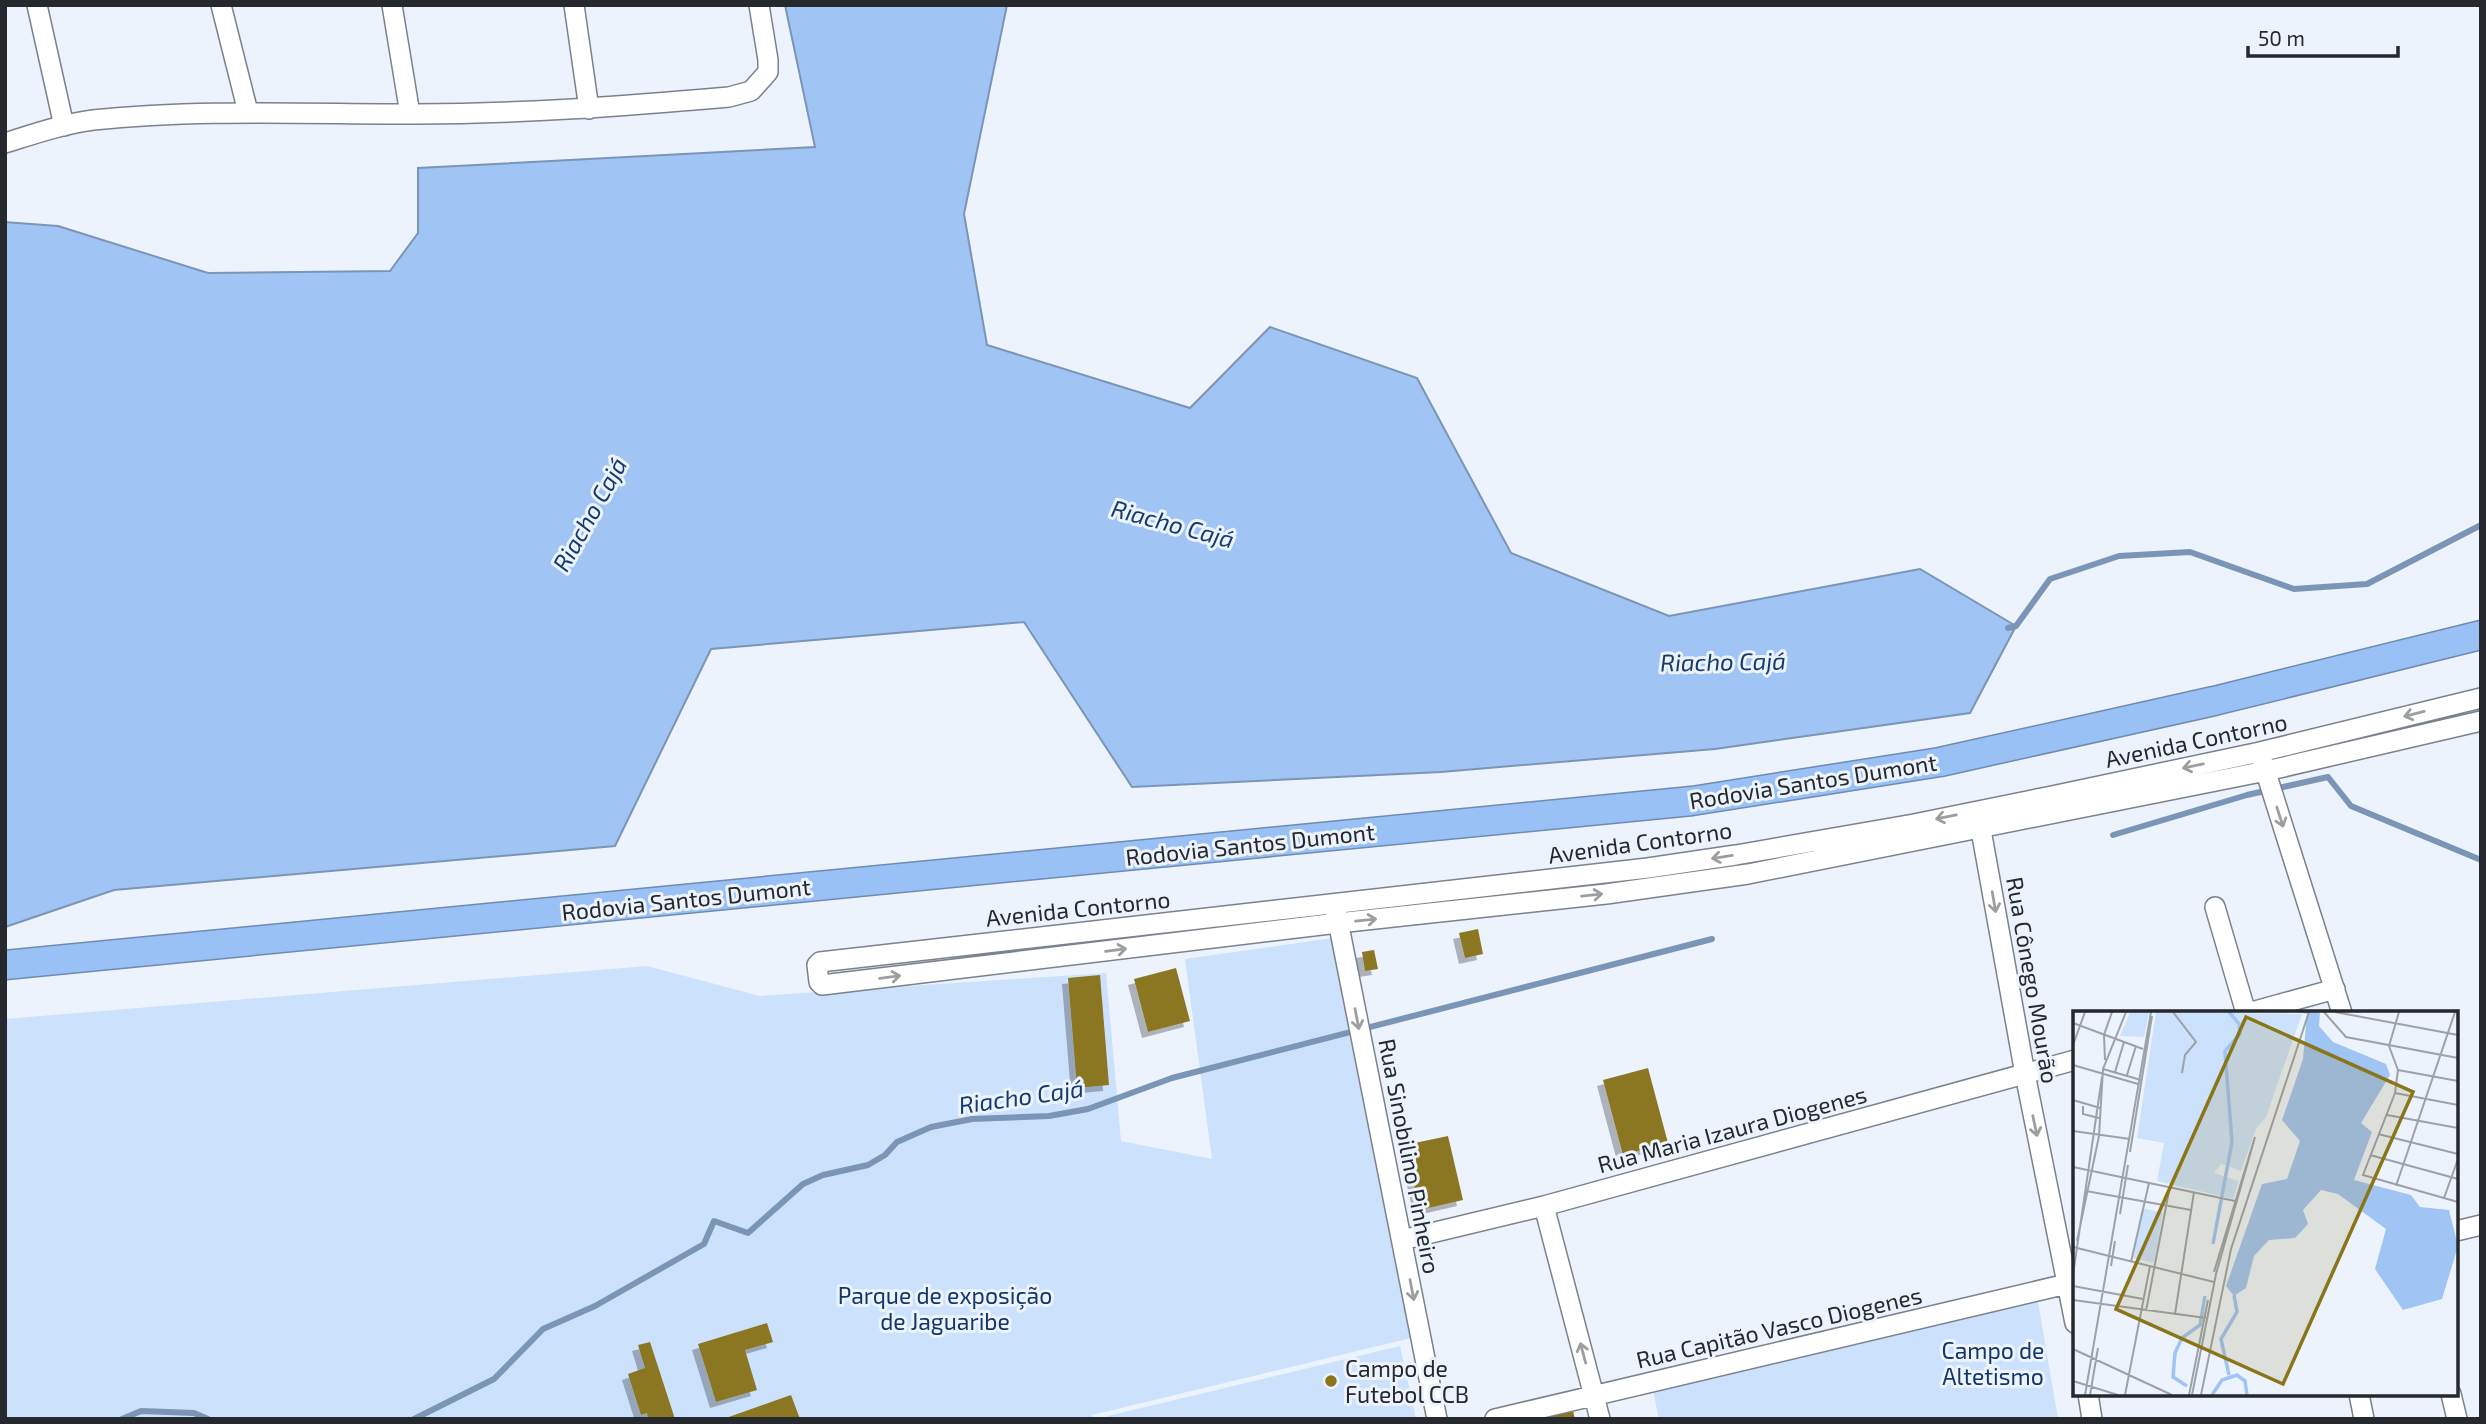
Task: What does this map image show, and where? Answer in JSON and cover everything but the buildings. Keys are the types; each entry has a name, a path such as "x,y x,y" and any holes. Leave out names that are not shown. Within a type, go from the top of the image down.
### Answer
{"highway":[{"name":"Rodovia Santos Dumont","path":"5,965 1692,801 1940,762 2214,701 2481,635"}],"street":[{"path":"37,5 64,125"},
{"path":"221,5 248,112"},
{"path":"392,5 410,114"},
{"path":"574,5 589,109"},
{"path":"5,143 64,125 91,120 248,112 537,113 729,97 751,90 768,72 759,5"},
{"name":"Avenida Contorno","path":"1073,955 822,985 819,982 817,965 820,962 1070,934 1337,913 1842,837 1979,820 2263,761 2481,698"},
{"path":"2341,1011 2263,761 2481,721"},
{"name":"Rua Cônego Mourão","path":"1979,820 2025,1074 2072,1283"},
{"path":"2215,907 2246,1011"},
{"path":"1070,934 1073,955 1337,913"},
{"name":"Rua Sinobilino Pinheiro","path":"1337,913 1437,1419"},
{"path":"2254,1011 2335,989"},
{"name":"Rua Maria Izaura Diogenes","path":"1402,1240 1545,1206 2073,1061"},
{"path":"1545,1206 1600,1419"},
{"path":"2458,1231 2481,1225"},
{"name":"Rua Capitão Vasco Diogenes","path":"1495,1419 2072,1283"},
{"path":"2088,1396 2092,1419"},
{"path":"2359,1396 2364,1419"},
{"path":"2451,1396 2457,1419"}],"green space":[{"name":"Parque de exposição de Jaguaribe","path":"1333,938 1411,1338 1092,1415 1093,1419 5,1419 5,1019 647,966 760,996 1106,973 1121,1141 1212,1159 1185,959"},
{"name":"Campo de Altetismo","path":"2037,1296 2058,1419 1659,1419 1653,1391"},
{"name":"Campo de Futebol CCB","path":"1400,1346 1416,1419 1108,1419 1108,1416"}],"water":[{"path":"785,5 1007,5 964,214 987,345 1190,408 1270,327 1417,378 1511,553 1669,616 1920,569 2016,626 1970,713 1715,749 1441,772 1132,787 1024,622 711,649 615,846 114,890 5,927 5,222 58,226 208,273 390,271 418,233 418,168 815,147"}],"waterway":[{"name":"Riacho Cajá","path":"2008,628 2016,626 2050,579 2119,556 2190,552 2294,589 2367,584 2481,525"},
{"name":"Riacho Cajá","path":"2113,835 2247,795 2328,777 2351,806 2481,860"},
{"name":"Riacho Cajá","path":"414,1419 494,1379 543,1329 595,1306 704,1244 714,1221 748,1233 803,1184 823,1175 868,1165 885,1155 897,1142 931,1127 972,1119 1049,1116 1088,1109 1172,1078 1712,939"},
{"name":"Riacho Cajá","path":"122,1419 141,1411 194,1413 208,1419"}],"place":[{"name":"Campo de Futebol CCB","path":"1331,1381"}]}
